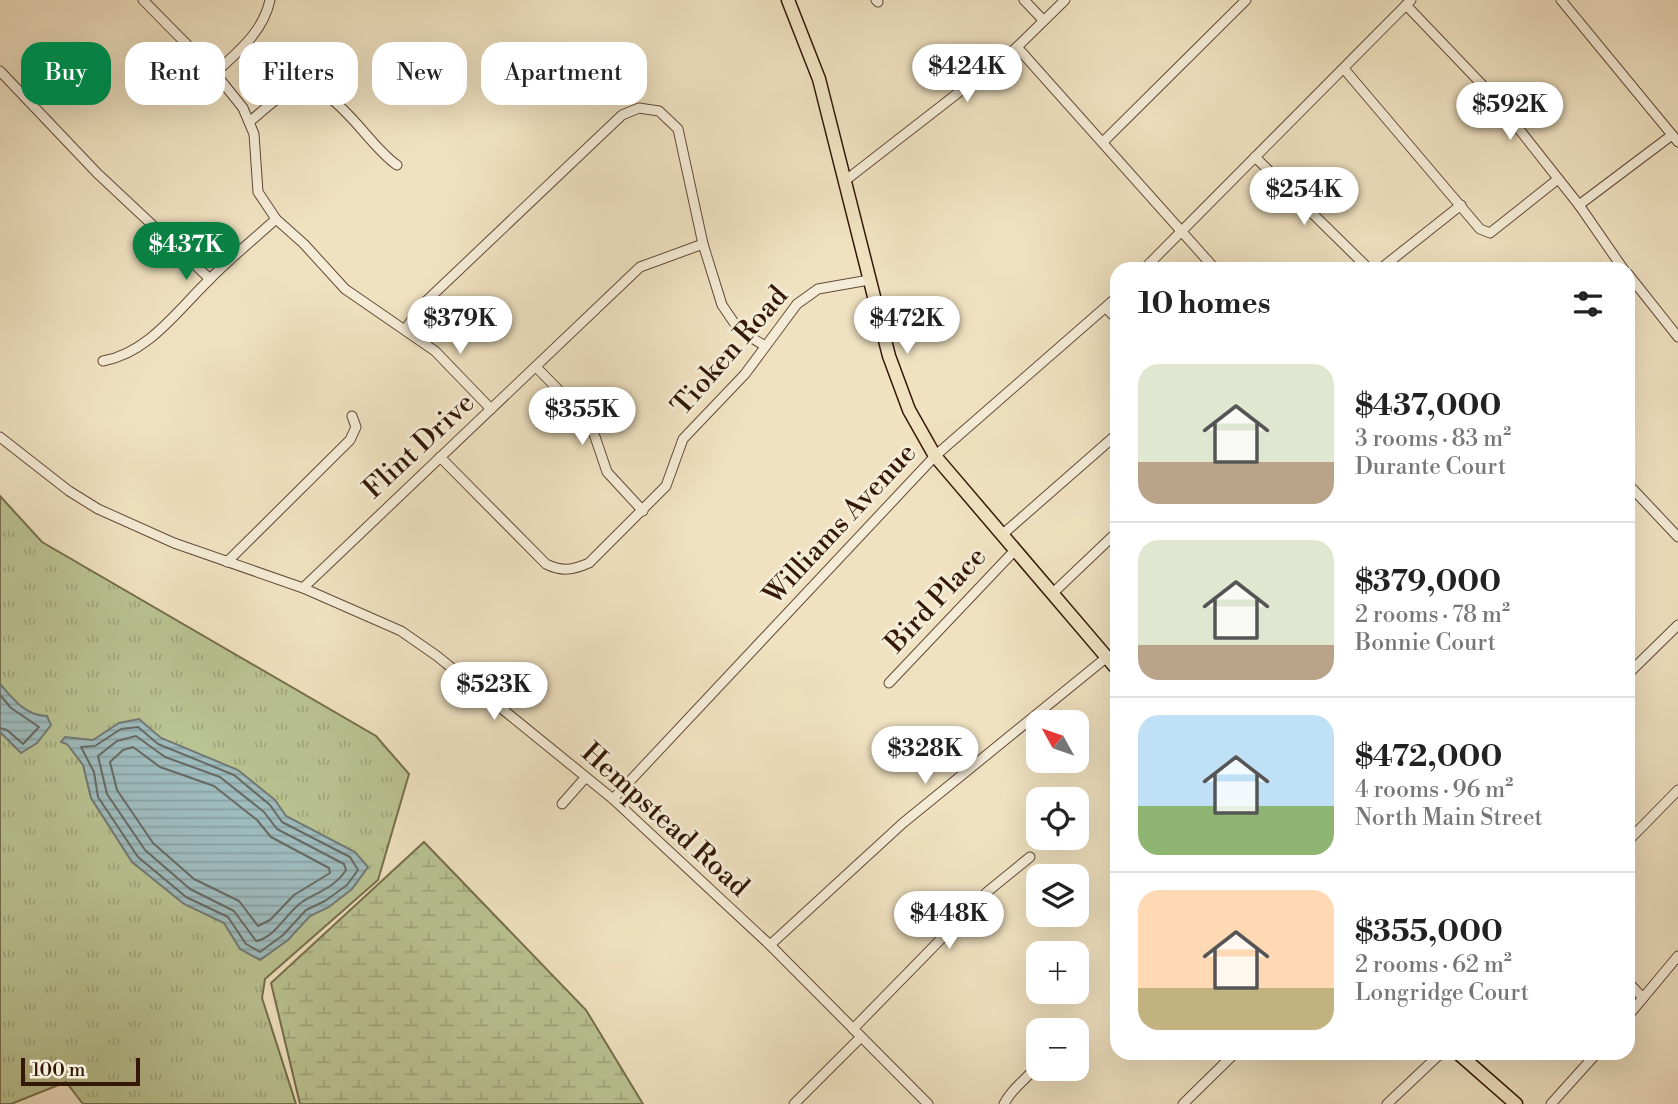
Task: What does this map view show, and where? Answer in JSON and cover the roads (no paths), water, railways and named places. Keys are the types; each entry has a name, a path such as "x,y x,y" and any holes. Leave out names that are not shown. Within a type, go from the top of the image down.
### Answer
{"main road":[{"path":"788,0 819,79 898,384 915,422 935,456 1110,661"},
{"path":"1466,1060 1517,1104"}],"street":[{"path":"143,0 185,42"},
{"path":"225,63 246,45 266,17 270,0"},
{"path":"1024,0 1043,20"},
{"path":"846,180 1017,47 1065,0"},
{"path":"1104,142 1246,0"},
{"path":"1561,0 1675,139 1579,205"},
{"path":"1150,262 1345,70 1408,3 1492,95 1579,205 1618,262"},
{"path":"1017,47 1209,262"},
{"path":"1345,70 1480,229 1490,233 1558,179"},
{"path":"0,71 97,173 210,279"},
{"path":"225,86 250,122 254,134 258,192 276,219 304,244 345,289 435,351 491,410"},
{"path":"250,122 288,92 303,87 317,88 331,97 382,154 397,165"},
{"path":"405,330 421,306 593,142 622,115 639,108 659,111 678,128 703,244 722,305 739,330 765,346"},
{"path":"1255,157 1362,262"},
{"path":"1389,262 1461,205"},
{"path":"103,361 123,357 159,331 210,279 276,219"},
{"name":"Flint Drive","path":"303,588 640,267 703,244"},
{"name":"Tioken Road","path":"440,457 546,564 558,570 574,569 589,563 666,486 683,439 745,374 797,304 818,289 869,279"},
{"path":"1635,283 1678,337"},
{"name":"Williams Avenue","path":"613,799 935,456 1110,305"},
{"path":"1107,309 1110,312"},
{"path":"536,367 590,422 607,472 643,511"},
{"path":"227,562 350,440 356,427 352,416"},
{"name":"Hempstead Road","path":"0,437 91,505 174,543 303,588 401,631 437,656 613,799 770,945 928,1104"},
{"path":"1003,534 1110,440"},
{"path":"1635,491 1678,537"},
{"path":"1053,593 1110,539"},
{"name":"Bird Place","path":"889,683 1016,549"},
{"path":"1635,667 1678,625"},
{"path":"770,945 903,823 1107,657"},
{"path":"562,804 585,778"},
{"path":"1635,834 1678,790"},
{"path":"853,1029 987,892 1030,857"},
{"path":"1635,1008 1678,956"},
{"path":"1635,989 1643,998"},
{"path":"794,1104 861,1037"},
{"path":"1183,1104 1228,1060"},
{"path":"1387,1104 1434,1060"},
{"path":"1551,1104 1591,1060"},
{"path":"1004,1104 1012,1088 1026,1080"}],"water":[{"path":"0,684 26,710 47,716 51,725 37,743 21,753 0,732"},
{"path":"139,719 161,738 238,770 275,800 286,816 355,852 368,867 352,889 329,907 310,916 288,940 260,960 240,949 224,923 184,904 132,862 91,798 83,765 67,744 61,742 65,737 93,740 119,723"}]}
